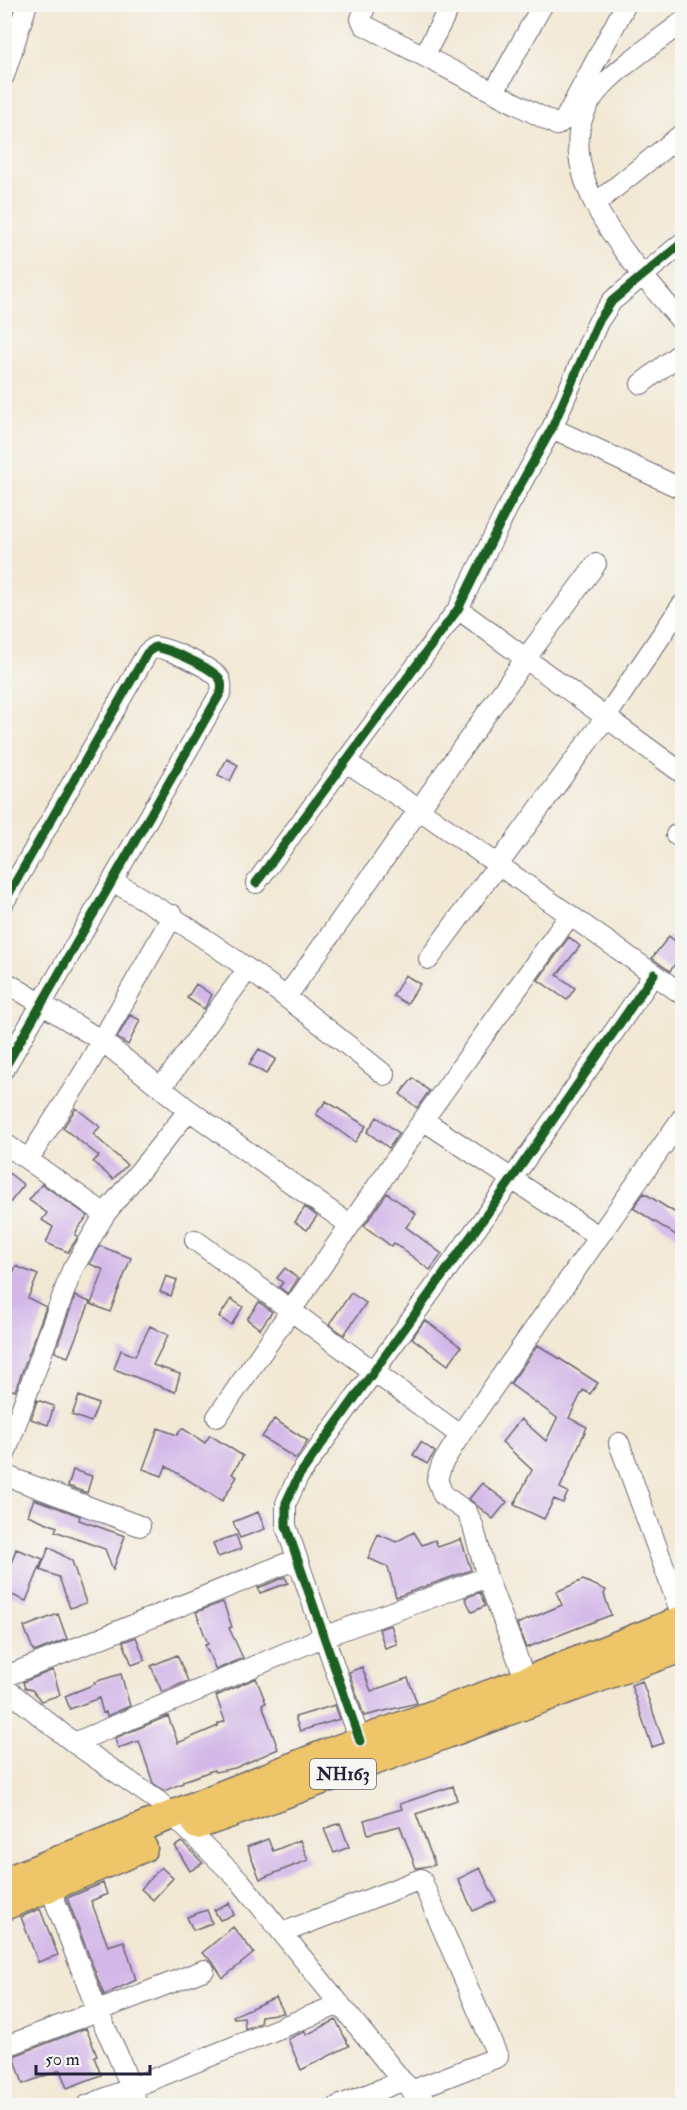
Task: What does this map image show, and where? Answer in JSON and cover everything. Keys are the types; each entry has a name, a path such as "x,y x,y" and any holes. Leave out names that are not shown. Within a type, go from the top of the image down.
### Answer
{"highway":[{"name":"NH163","path":"4,1906 50,1888 180,1822 360,1742 526,1681 682,1618"},
{"name":"NH163","path":"4,1882 180,1822 365,1767 529,1701 682,1648"}],"street":[{"path":"4,76 27,4"},
{"path":"366,4 361,19 364,25 494,92 552,125 561,124 626,4"},
{"path":"424,56 451,4"},
{"path":"494,92 543,4"},
{"path":"682,22 598,91 587,108 580,127 578,151 585,180 615,240 682,322"},
{"path":"596,203 682,134"},
{"path":"256,883 458,609 507,509 552,429 598,322 612,300 682,243"},
{"path":"641,384 682,352"},
{"path":"552,429 682,489"},
{"path":"287,996 526,658 596,564"},
{"path":"429,959 606,717 682,605"},
{"path":"458,609 682,773"},
{"path":"4,902 147,653 155,647 166,648 217,675 222,684 221,692 4,1069"},
{"path":"346,762 420,810 682,994"},
{"path":"112,881 173,915 287,996 385,1075"},
{"path":"28,1160 102,1041 173,915"},
{"path":"217,1418 423,1120 570,915"},
{"path":"161,1088 248,969"},
{"path":"360,1742 286,1526 286,1503 298,1477 512,1179 654,974"},
{"path":"4,981 102,1041 189,1110 350,1225"},
{"path":"6,1448 72,1270 105,1214 189,1110"},
{"path":"526,1681 487,1577 467,1512 444,1495 437,1479 442,1464 460,1435 682,1118"},
{"path":"423,1120 598,1236"},
{"path":"4,1143 105,1214"},
{"path":"195,1240 460,1435"},
{"path":"619,1443 682,1618"},
{"path":"4,1475 140,1526"},
{"path":"4,1677 297,1559"},
{"path":"74,1743 323,1637 487,1577"},
{"path":"4,1687 74,1743 158,1801 240,1881 407,2086 430,2106"},
{"path":"282,1933 420,1880 498,2057 338,2106"},
{"path":"50,1888 97,2010 138,2106"},
{"path":"4,2047 204,1970"},
{"path":"86,2106 340,2004"}],"building":[{"path":"227,759 238,765 230,781 218,775"},
{"path":"669,936 682,947 682,955 670,971 652,958"},
{"path":"569,937 580,946 557,975 575,988 567,1000 538,980"},
{"path":"405,975 420,984 407,1004 393,996"},
{"path":"196,984 212,995 204,1009 187,998"},
{"path":"130,1015 140,1020 128,1045 117,1038"},
{"path":"259,1049 276,1059 266,1074 249,1064"},
{"path":"413,1078 429,1091 417,1108 400,1094"},
{"path":"326,1101 366,1126 355,1142 316,1114"},
{"path":"76,1108 100,1127 93,1134 127,1165 113,1179 93,1162 99,1156 63,1128"},
{"path":"377,1117 399,1133 389,1148 367,1132"},
{"path":"4,1169 24,1185 4,1210"},
{"path":"42,1184 88,1216 78,1228 75,1235 78,1237 68,1252 46,1243 53,1227 42,1220 47,1213 29,1200"},
{"path":"387,1193 416,1214 406,1227 442,1254 430,1270 394,1243 391,1246 364,1226"},
{"path":"644,1193 682,1217 682,1239 633,1208"},
{"path":"305,1207 317,1216 307,1230 295,1222"},
{"path":"100,1246 131,1258 110,1312 91,1304 104,1270 90,1264"},
{"path":"16,1266 38,1275 28,1298 46,1307 15,1391 4,1387 4,1292"},
{"path":"285,1268 298,1279 288,1294 279,1287 283,1283 277,1278"},
{"path":"166,1276 177,1280 171,1296 160,1292"},
{"path":"351,1293 366,1303 344,1335 329,1324"},
{"path":"75,1296 90,1302 68,1357 55,1352"},
{"path":"231,1299 243,1307 231,1325 219,1317"},
{"path":"259,1302 272,1312 260,1329 247,1319"},
{"path":"425,1320 461,1347 448,1365 412,1338"},
{"path":"150,1326 168,1335 153,1365 180,1374 175,1392 114,1369 121,1350 135,1356"},
{"path":"538,1345 598,1383 590,1394 583,1390 569,1418 587,1427 560,1488 568,1492 563,1503 554,1499 544,1519 514,1505 532,1470 502,1442 521,1419 546,1441 557,1418 510,1384"},
{"path":"79,1396 98,1404 91,1422 72,1415"},
{"path":"37,1400 54,1406 48,1425 31,1419"},
{"path":"274,1419 308,1441 296,1459 262,1437"},
{"path":"158,1428 177,1435 182,1428 205,1443 210,1435 243,1456 232,1474 237,1477 222,1501 166,1466 162,1476 143,1469"},
{"path":"421,1442 435,1452 427,1464 413,1455"},
{"path":"73,1470 92,1476 87,1493 68,1486"},
{"path":"482,1483 507,1502 493,1519 469,1499"},
{"path":"34,1499 80,1516 79,1520 125,1536 113,1570 105,1549 55,1531 57,1527 28,1515"},
{"path":"258,1512 265,1529 240,1538 233,1522"},
{"path":"414,1532 422,1545 435,1540 438,1547 461,1539 471,1570 396,1597 388,1567 368,1558 378,1534 396,1542"},
{"path":"236,1535 241,1549 218,1557 213,1543"},
{"path":"49,1547 72,1561 86,1603 70,1608 59,1577 40,1570"},
{"path":"16,1549 43,1559 26,1601 12,1595 4,1609 4,1571 8,1572"},
{"path":"285,1577 288,1583 260,1593 258,1588"},
{"path":"583,1580 606,1590 604,1594 611,1615 526,1648 517,1624 562,1605 556,1592"},
{"path":"480,1592 485,1606 472,1612 465,1598"},
{"path":"223,1602 232,1627 229,1628 243,1658 216,1670 205,1645 208,1644 196,1612"},
{"path":"58,1614 67,1639 34,1652 24,1627"},
{"path":"391,1625 397,1644 385,1648 379,1629"},
{"path":"136,1637 145,1660 132,1665 123,1642"},
{"path":"177,1655 188,1681 162,1692 151,1666"},
{"path":"362,1667 371,1691 408,1678 417,1703 364,1716 349,1672"},
{"path":"53,1670 60,1695 41,1701 32,1690 25,1688 23,1682"},
{"path":"121,1674 130,1706 107,1716 106,1712 103,1713 99,1698 70,1709 65,1696 95,1684 94,1682"},
{"path":"256,1678 266,1703 262,1704 278,1749 235,1768 215,1772 214,1770 183,1781 164,1791 153,1783 139,1741 118,1748 115,1738 168,1716 178,1743 218,1726 225,1721 216,1696"},
{"path":"642,1681 664,1743 652,1747 631,1685"},
{"path":"335,1705 340,1719 300,1731 295,1717"},
{"path":"453,1786 457,1800 416,1814 435,1865 416,1868 400,1826 368,1834 364,1820 402,1809 400,1804"},
{"path":"340,1823 349,1847 334,1853 324,1829"},
{"path":"268,1839 273,1851 300,1840 308,1860 260,1879 247,1847"},
{"path":"182,1842 203,1863 190,1871 175,1846"},
{"path":"161,1867 173,1878 153,1900 141,1889"},
{"path":"480,1868 496,1901 473,1911 458,1879"},
{"path":"103,1883 107,1894 91,1901 108,1946 124,1941 136,1980 104,1995 67,1898"},
{"path":"229,1903 234,1915 220,1920 214,1910"},
{"path":"40,1909 58,1955 38,1962 21,1917"},
{"path":"207,1910 212,1923 193,1930 187,1917"},
{"path":"233,1927 254,1953 223,1978 212,1961 202,1953"},
{"path":"276,1997 284,2013 261,2016 260,2023 245,2029 244,2017 234,2018 233,2016"},
{"path":"336,2020 349,2046 301,2070 288,2039 305,2031 306,2035"},
{"path":"86,2028 97,2056 94,2057 101,2075 67,2088 60,2070 23,2084 14,2056"}],"cycle path":[{"path":"256,883 458,609 507,509 552,428 598,322 612,301 682,243"},
{"path":"4,902 147,653 155,647 169,651 196,662 218,677 221,682 221,692 4,1069"},
{"path":"360,1741 286,1526 286,1503 298,1477 512,1179 654,974"}]}
